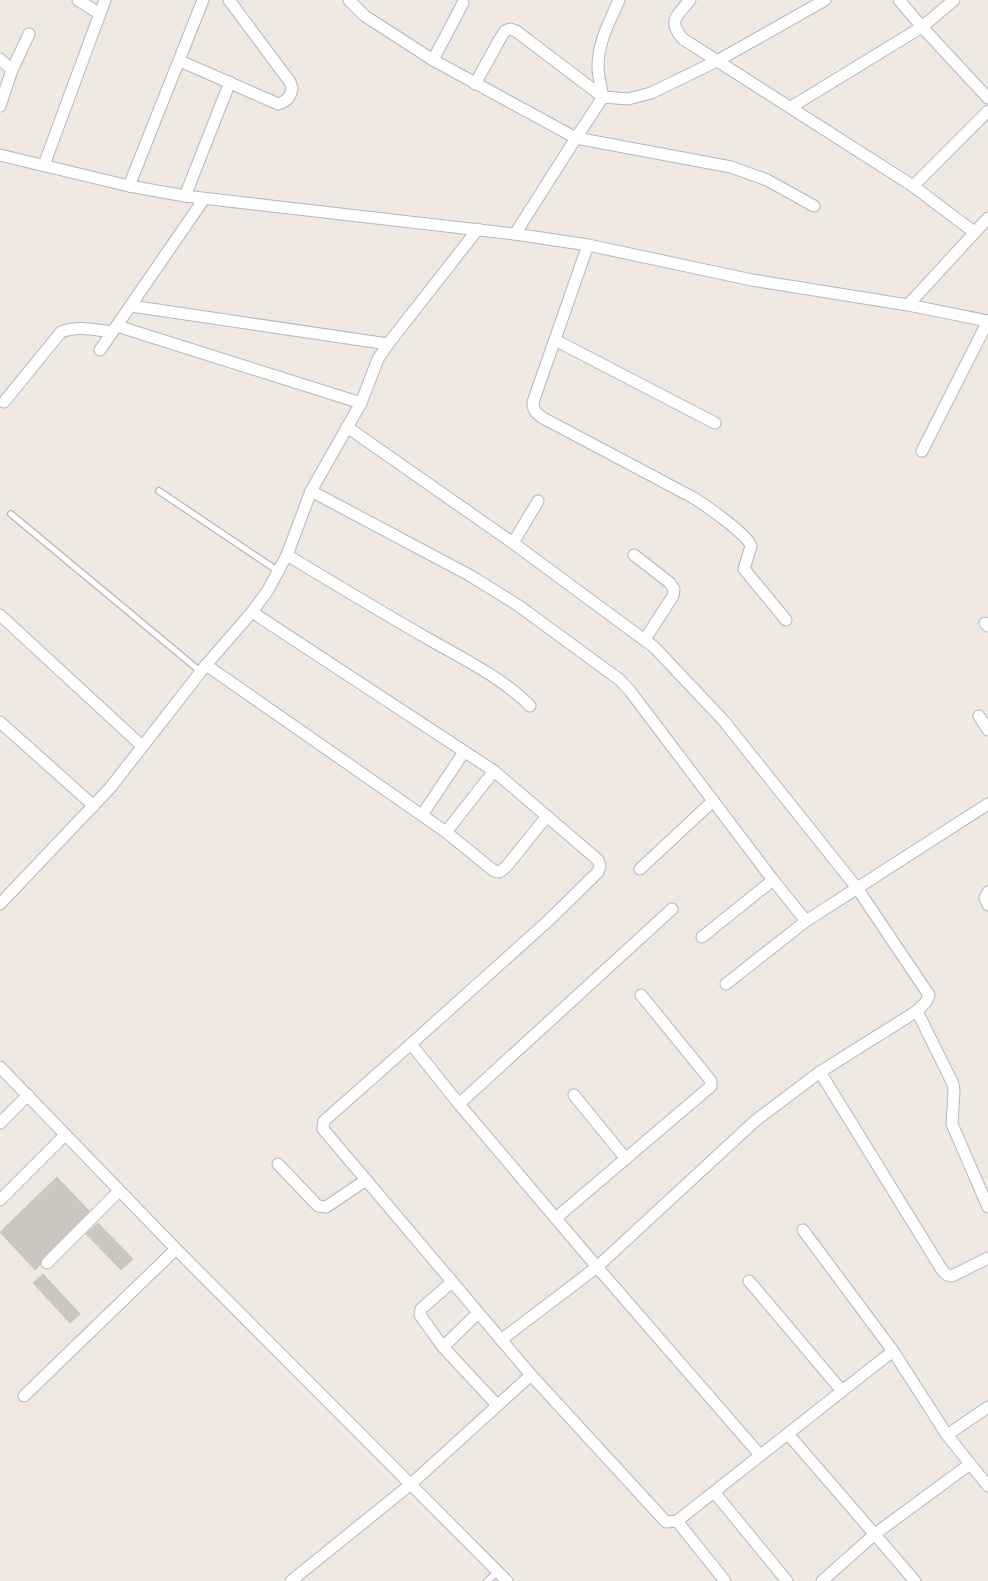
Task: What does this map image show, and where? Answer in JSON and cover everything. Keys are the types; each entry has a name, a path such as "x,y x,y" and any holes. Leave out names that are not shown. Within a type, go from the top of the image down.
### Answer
{"street":[{"path":"78,0 100,14"},
{"path":"44,165 105,0"},
{"path":"129,186 203,0"},
{"path":"180,61 278,104 283,103 288,98 292,88 290,82 229,0"},
{"path":"349,0 365,16 433,60 576,138 731,167 767,180 814,206"},
{"path":"515,234 603,97 598,68 599,52 602,39 619,0"},
{"path":"690,0 676,18 674,24 675,31 683,39 913,186 974,232"},
{"path":"475,84 501,37 505,31 510,29 516,31 603,97 628,100 651,93 717,61 825,0"},
{"path":"899,0 988,98"},
{"path":"791,107 922,27 954,0"},
{"path":"433,60 464,4"},
{"path":"0,106 12,70 29,34"},
{"path":"0,59 12,70"},
{"path":"185,196 230,82"},
{"path":"913,186 988,111"},
{"path":"0,155 129,186 185,196 478,229 588,245 752,280 908,305 988,321 922,451"},
{"path":"100,350 204,199"},
{"path":"908,305 988,218"},
{"path":"0,904 110,788 268,590 287,555 311,491 361,404 378,359 478,229"},
{"path":"588,245 533,402 533,409 536,413 692,497 714,512 751,543 751,549 744,569 786,620"},
{"path":"131,306 388,344"},
{"path":"4,402 61,332 69,328 77,328 115,329 361,404"},
{"path":"555,340 715,424"},
{"path":"347,428 513,543 645,639 671,664 723,720 857,888 926,990 929,998 917,1011 820,1072 755,1121 596,1266 501,1340"},
{"path":"311,491 472,576 519,606 620,680 806,921"},
{"path":"513,543 538,501"},
{"path":"634,554 670,583 674,592 645,639"},
{"path":"287,555 480,669 522,698 530,706"},
{"path":"252,612 494,771 598,860 600,866 598,872 548,921 324,1121 323,1124 323,1129 530,1375 666,1522 677,1521 892,1351"},
{"path":"0,615 142,746"},
{"path":"204,668 422,815 494,871 499,872 506,867 547,816"},
{"path":"978,716 988,730"},
{"path":"0,722 94,806"},
{"path":"422,815 464,752"},
{"path":"446,832 494,771"},
{"path":"640,869 712,800"},
{"path":"726,984 806,921 988,804"},
{"path":"702,938 773,880"},
{"path":"988,892 985,898 988,905"},
{"path":"459,1104 672,909"},
{"path":"556,1218 710,1088 712,1084 641,995"},
{"path":"917,1011 953,1084 952,1124 988,1207"},
{"path":"411,1044 459,1104 596,1266 760,1455"},
{"path":"0,1067 119,1191 507,1581"},
{"path":"820,1072 942,1270 952,1276 988,1258"},
{"path":"574,1094 626,1159"},
{"path":"0,1123 28,1095"},
{"path":"0,1200 65,1135"},
{"path":"278,1164 318,1206 323,1208 366,1180"},
{"path":"46,1263 119,1191"},
{"path":"803,1230 892,1351 947,1435 988,1486"},
{"path":"24,1396 176,1248"},
{"path":"749,1281 842,1391"},
{"path":"452,1282 419,1312 443,1347 497,1405"},
{"path":"443,1347 478,1313"},
{"path":"291,1581 411,1484 530,1375"},
{"path":"947,1435 988,1407"},
{"path":"788,1434 915,1581"},
{"path":"822,1581 875,1534 970,1464"},
{"path":"714,1492 787,1581"},
{"path":"677,1521 725,1581"}],"lane":[{"path":"159,491 278,571"},
{"path":"11,514 204,668"},
{"path":"487,1581 498,1572"}],"building":[{"path":"57,1177 89,1211 42,1258 40,1265 35,1270 0,1232"},
{"path":"98,1223 133,1259 121,1270 86,1234"},
{"path":"43,1274 80,1314 70,1323 33,1283"}]}
